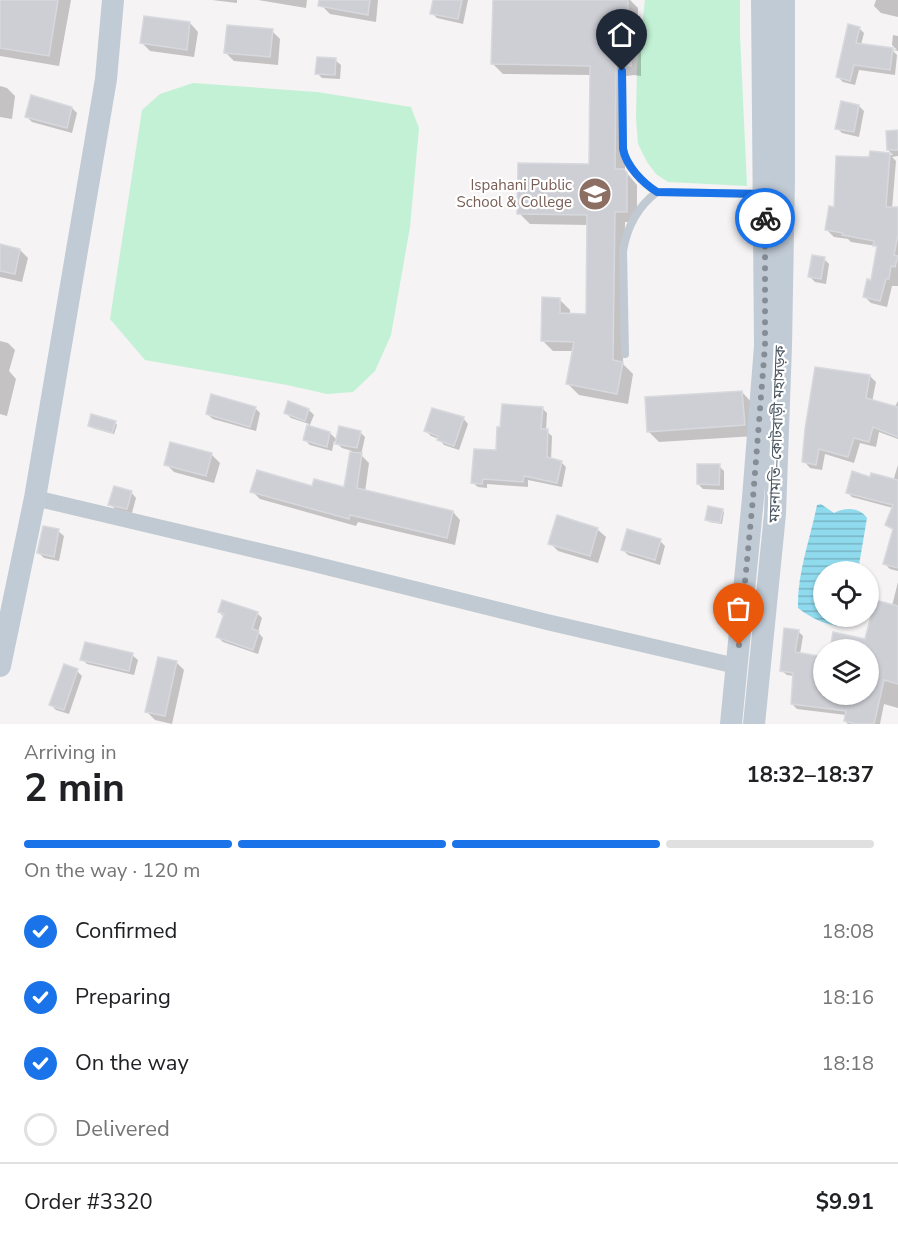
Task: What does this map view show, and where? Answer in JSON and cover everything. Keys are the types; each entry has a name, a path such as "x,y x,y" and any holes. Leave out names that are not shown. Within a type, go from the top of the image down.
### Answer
{"main road":[{"path":"0,666 35,498 106,79 113,0"},
{"name":"ময়নামতি–কোটবাড়ী মহাসড়ক","path":"754,724 775,514 773,346 764,194 762,0"},
{"name":"ময়নামতি–কোটবাড়ী মহাসড়ক","path":"730,724 754,486 773,346 784,178 784,0"}],"street":[{"path":"35,498 736,666"}],"lane":[{"path":"622,71 624,157 649,187 657,192 764,194"},
{"path":"625,354 623,251 626,235 640,208 657,192"}],"green space":[{"path":"645,0 740,0 747,186 668,182 656,174 647,162 638,144 636,118 637,67"},
{"path":"193,83 317,92 411,107 419,128 410,227 391,335 375,371 353,392 327,394 145,360 110,319 142,110 160,94"}],"water":[{"path":"821,504 834,513 856,510 867,518 860,561 813,561 813,618 798,608 798,595 804,556 817,505"}],"building":[{"path":"0,0 58,0 49,56 0,48"},
{"path":"319,0 370,0 368,15 318,6"},
{"path":"433,0 462,0 458,19 430,14"},
{"path":"493,0 628,0 627,38 631,38 631,66 616,66 615,169 624,169 627,173 627,212 615,212 613,360 623,362 617,394 566,384 574,342 541,341 542,297 560,298 560,313 586,314 587,215 517,214 518,163 589,164 590,66 491,64"},
{"path":"144,16 190,22 187,50 140,43"},
{"path":"848,24 860,27 856,43 893,48 890,70 854,65 850,81 836,77"},
{"path":"227,25 273,29 270,57 224,53"},
{"path":"317,57 336,58 335,75 315,74"},
{"path":"31,95 72,107 67,128 25,117"},
{"path":"841,101 859,105 854,132 835,129"},
{"path":"898,130 898,150 887,150 886,131"},
{"path":"870,151 890,153 886,207 898,207 898,234 894,255 898,256 895,267 891,266 889,279 886,279 880,301 863,297 867,279 871,280 877,246 873,246 874,241 825,230 829,206 834,207 836,156 869,157"},
{"path":"0,244 20,249 15,274 0,271"},
{"path":"812,255 825,257 821,279 808,277"},
{"path":"815,367 870,375 866,398 898,407 898,437 873,427 869,442 854,438 848,457 819,449 816,465 802,462"},
{"path":"742,391 745,425 647,432 645,397"},
{"path":"211,394 256,407 250,427 206,414"},
{"path":"288,401 309,409 305,421 284,413"},
{"path":"502,404 543,407 541,429 548,429 547,457 562,461 557,483 524,476 523,482 483,479 482,484 471,483 474,449 496,450 497,427 500,427"},
{"path":"432,408 464,417 454,446 437,440 438,436 424,431"},
{"path":"91,414 116,421 112,433 88,426"},
{"path":"307,425 330,432 327,447 303,440"},
{"path":"339,426 361,431 357,448 335,444"},
{"path":"170,442 212,453 206,476 164,465"},
{"path":"350,452 362,453 357,488 453,511 447,538 350,515 349,519 250,492 257,470 312,486 314,479 344,487"},
{"path":"697,464 720,464 719,485 697,484"},
{"path":"852,471 870,477 871,473 898,480 898,568 883,564 893,529 885,525 893,505 846,493"},
{"path":"114,486 132,491 127,509 108,505"},
{"path":"708,506 723,509 720,523 705,520"},
{"path":"557,515 598,528 590,556 548,544"},
{"path":"43,526 59,529 54,557 37,553"},
{"path":"627,529 661,539 655,560 621,550"},
{"path":"222,600 258,612 252,629 259,631 253,650 216,637 224,614 218,612"},
{"path":"879,601 898,606 898,684 884,680 879,702 879,639 865,639 868,627 879,627"},
{"path":"784,628 799,630 795,652 813,655 813,705 878,705 874,724 844,721 846,711 791,704 793,673 780,671"},
{"path":"833,632 865,639 832,639"},
{"path":"85,642 133,653 129,671 80,660"},
{"path":"158,657 177,661 165,716 145,712"},
{"path":"64,664 78,669 64,710 49,705"}],"way so far":[{"path":"739,645 765,346 765,218"}],"place":[{"name":"Ispahani Public School & College","path":"595,194"}],"route":[{"path":"622,71 624,157 649,187 657,192 764,194 765,218"}]}
